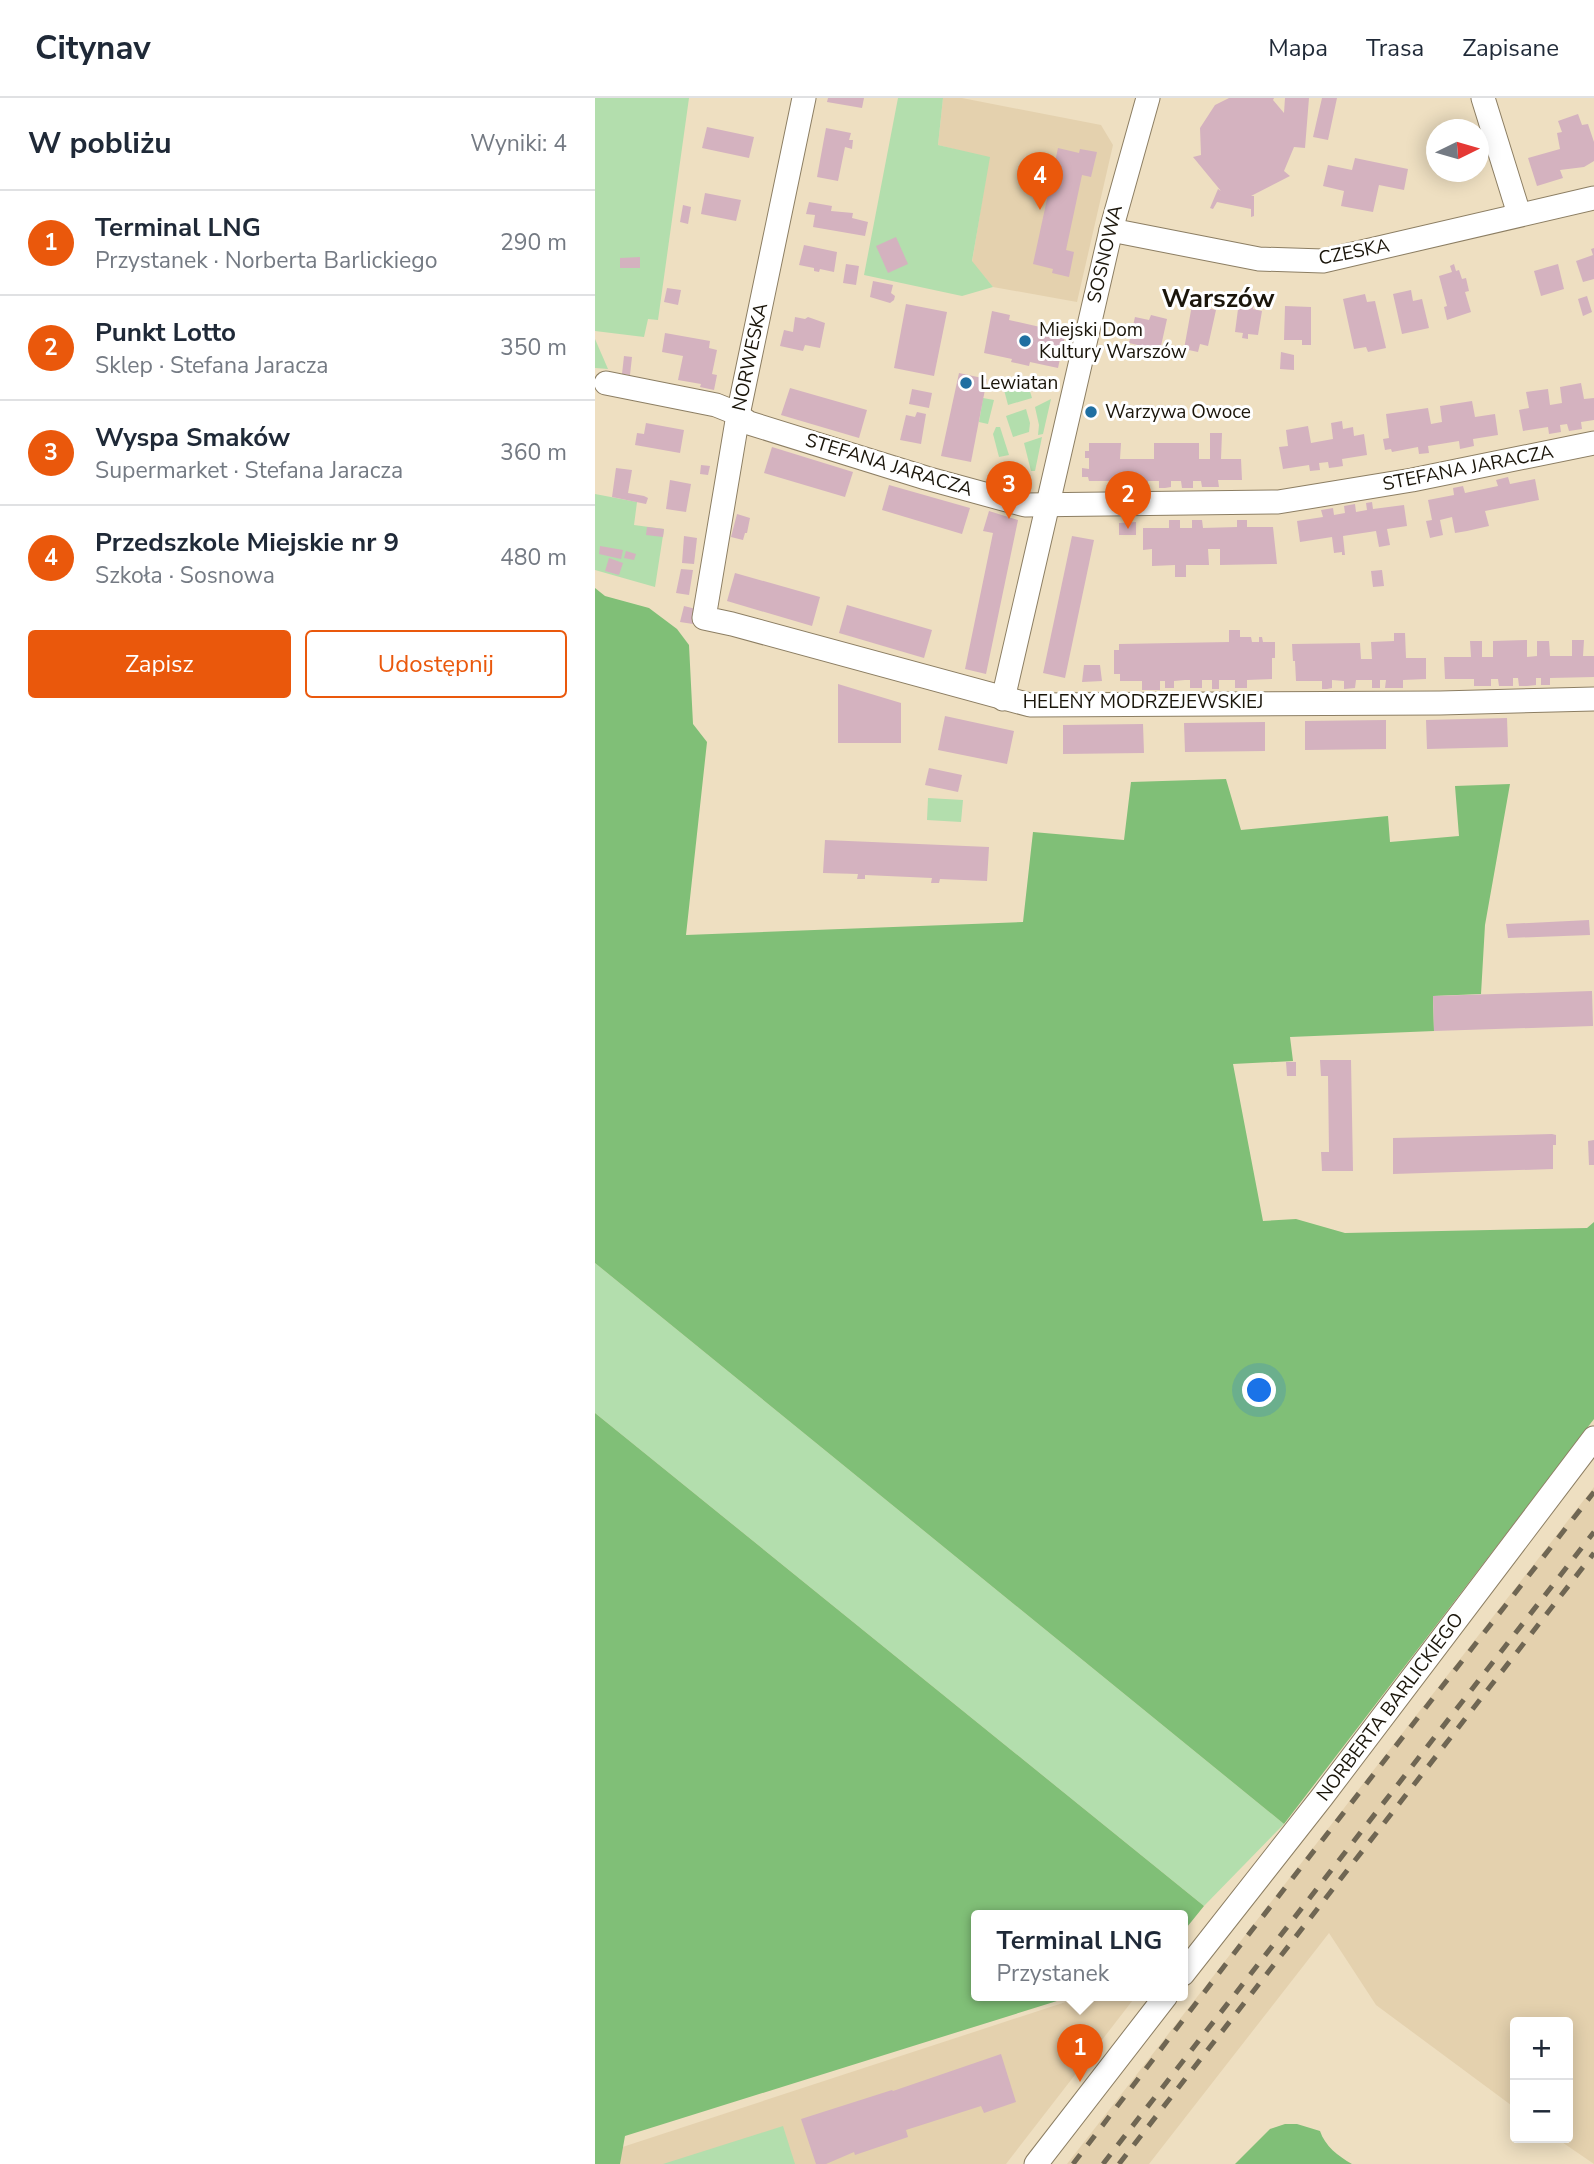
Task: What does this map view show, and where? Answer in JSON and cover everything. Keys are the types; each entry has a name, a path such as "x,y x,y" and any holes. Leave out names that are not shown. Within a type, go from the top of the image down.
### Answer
{"street":[{"name":"NORWESKA","path":"703,618 738,415 804,98"},
{"name":"SOSNOWA","path":"1003,698 1111,230 1148,98"},
{"path":"1483,98 1519,214"},
{"name":"CZESKA","path":"1111,230 1248,257 1323,261 1594,198"},
{"name":"STEFANA JARACZA","path":"605,383 716,405 749,423 926,478 1025,505 1278,502 1412,480 1594,443"},
{"name":"HELENY MODRZEJEWSKIEJ","path":"703,618 1030,705 1594,699"},
{"name":"NORBERTA BARLICKIEGO","path":"1188,1969 1322,1797 1594,1438"},
{"path":"1036,2164 1162,2001"}],"shaded area":[{"path":"943,98 962,98 1101,125 1113,145 1077,302 993,287 972,262 989,158 938,145"},
{"path":"1594,1487 1594,2164 1563,2143 1573,2143 1573,2017 1510,2017 1510,2104 1376,2005 1329,1933 1149,2164 1067,2164"},
{"path":"1069,2001 1132,2001 1006,2164 595,2164 595,2156"}],"green space":[{"path":"595,98 689,98 658,320 648,319 644,337 595,331"},
{"path":"898,98 943,98 938,145 990,157 972,261 993,287 962,296 864,275"},
{"path":"595,339 608,369 595,368"},
{"path":"1005,384 1029,388 1032,398 1008,405 1003,386"},
{"path":"983,398 994,400 988,424 979,422"},
{"path":"1051,399 1043,434 1038,435 1035,407"},
{"path":"1026,409 1030,423 1029,432 1013,437 1006,416"},
{"path":"996,427 1000,427 1009,455 999,457 993,434"},
{"path":"1042,437 1035,471 1031,471 1024,443"},
{"path":"1000,464 1008,464 1014,480 991,475"},
{"path":"595,494 637,502 634,525 664,529 655,587 595,570"},
{"path":"595,588 605,596 649,608 677,629 689,645 693,724 707,742 686,935 1023,922 1033,832 1124,840 1131,782 1226,779 1241,830 1388,816 1390,842 1459,836 1455,786 1510,784 1485,925 1481,994 1433,996 1434,1031 1290,1037 1293,1061 1233,1064 1263,1221 1296,1219 1345,1233 1587,1228 1594,1222 1594,1419 1284,1824 595,1263"},
{"path":"928,798 963,800 961,822 927,820"},
{"path":"595,1263 1284,1824 1204,1906 595,1413"},
{"path":"595,1413 1204,1906 1188,1926 1188,1910 971,1910 971,2001 1057,2001 625,2136 620,2164 595,2164"},
{"path":"1285,2124 1297,2124 1320,2131 1333,2150 1352,2164 1235,2164 1270,2129"},
{"path":"783,2126 795,2164 663,2164"}],"building":[{"path":"828,98 864,98 862,108 827,102"},
{"path":"1229,98 1274,98 1284,113 1285,98 1309,98 1305,148 1294,147 1284,171 1290,176 1251,196 1254,196 1254,216 1251,217 1251,209 1217,202 1213,209 1210,208 1218,189 1221,191 1193,157 1201,155 1200,128 1215,105"},
{"path":"1322,98 1337,98 1328,140 1313,137"},
{"path":"1578,114 1582,125 1588,124 1594,142 1594,161 1584,167 1560,170 1563,178 1537,186 1528,158 1560,149 1557,133 1562,132 1558,121"},
{"path":"707,127 754,137 749,158 702,148"},
{"path":"826,128 851,133 849,140 853,140 852,149 845,147 838,181 817,177"},
{"path":"1058,148 1079,153 1080,149 1097,152 1091,177 1082,175 1066,250 1074,252 1069,277 1033,264"},
{"path":"1355,158 1408,169 1404,190 1379,185 1373,212 1341,206 1344,191 1323,186 1328,165 1352,170"},
{"path":"705,193 741,200 736,221 701,214"},
{"path":"809,202 832,206 831,211 853,213 852,218 868,222 865,236 813,227 815,215 806,214"},
{"path":"683,205 691,207 688,224 680,222"},
{"path":"896,237 908,264 888,273 876,246"},
{"path":"804,245 837,252 834,272 820,269 819,272 814,271 814,268 799,265"},
{"path":"1594,248 1594,279 1583,282 1576,261 1593,255 1591,249"},
{"path":"640,257 640,268 620,268 620,258"},
{"path":"846,264 859,266 856,285 843,283"},
{"path":"1454,264 1462,279 1466,278 1469,291 1465,292 1471,312 1447,320 1444,307 1447,306 1439,276 1452,272 1450,266"},
{"path":"1558,264 1564,289 1541,296 1534,271"},
{"path":"873,281 893,285 891,293 895,296 894,300 890,303 870,297"},
{"path":"667,288 681,290 678,305 664,302"},
{"path":"1411,290 1413,301 1422,299 1429,328 1402,334 1393,294"},
{"path":"1240,294 1255,297 1253,309 1262,311 1258,335 1248,334 1248,339 1242,338 1243,333 1235,332"},
{"path":"1365,294 1367,302 1375,301 1386,348 1368,352 1366,347 1354,349 1343,299"},
{"path":"1587,296 1592,312 1583,316 1578,299"},
{"path":"906,304 947,312 934,376 894,368"},
{"path":"1192,305 1216,310 1208,346 1200,344 1198,352 1184,349"},
{"path":"1285,306 1311,307 1311,345 1302,345 1302,340 1284,340"},
{"name":"Miejski Dom Kultury Warszów","path":"992,311 1010,315 1009,320 1049,329 1050,323 1067,326 1058,368 1030,362 1029,366 984,353"},
{"path":"1151,315 1167,319 1159,355 1149,353 1150,348 1129,343 1135,317 1149,320"},
{"path":"795,317 808,317 825,323 820,348 805,345 803,351 780,346 784,330 793,332"},
{"path":"665,333 710,341 709,348 717,350 712,374 717,375 714,390 700,387 701,384 678,380 683,356 662,352"},
{"path":"1281,352 1294,355 1294,370 1280,369"},
{"path":"624,356 632,357 630,375 622,374"},
{"path":"959,373 987,379 971,462 941,456"},
{"path":"1581,383 1584,399 1594,398 1594,420 1581,422 1582,429 1569,431 1567,424 1560,425 1561,432 1549,434 1548,427 1523,431 1519,410 1529,408 1526,392 1548,389 1550,405 1562,403 1560,387"},
{"path":"790,388 867,410 859,438 781,415"},
{"path":"912,389 932,393 929,408 909,404"},
{"path":"1472,401 1475,417 1495,414 1498,435 1473,439 1474,446 1460,449 1459,441 1428,446 1429,453 1419,454 1418,447 1392,452 1391,449 1385,450 1383,439 1389,438 1386,414 1428,408 1431,424 1442,422 1440,406"},
{"path":"917,412 926,414 921,444 900,440 906,415 915,417"},
{"path":"1342,421 1343,429 1353,427 1354,436 1364,434 1367,455 1342,459 1343,466 1337,467 1329,468 1328,462 1319,463 1320,470 1310,471 1309,465 1283,469 1279,447 1288,446 1286,430 1308,426 1311,443 1333,439 1331,423"},
{"path":"646,423 684,430 680,453 635,445 637,433 644,434"},
{"path":"1210,433 1222,433 1221,459 1241,459 1242,480 1218,480 1219,487 1202,487 1201,481 1193,481 1193,488 1182,488 1181,481 1171,481 1171,487 1159,488 1159,481 1148,481 1148,488 1143,488 1143,481 1121,481 1121,488 1114,488 1114,481 1089,481 1088,477 1082,477 1082,468 1089,469 1089,458 1085,458 1085,451 1089,451 1089,443 1121,443 1120,459 1154,459 1154,443 1199,443 1199,459 1210,459"},
{"path":"772,447 853,472 845,497 764,473"},
{"path":"701,465 710,466 708,475 700,474"},
{"path":"616,468 632,470 628,493 648,498 646,504 612,497"},
{"path":"1508,477 1510,484 1535,479 1539,500 1485,511 1489,526 1467,531 1455,533 1452,517 1440,520 1443,535 1430,538 1426,521 1432,520 1428,500 1454,495 1453,488 1463,486 1465,493 1498,486 1496,480"},
{"path":"670,480 691,484 686,512 666,509"},
{"path":"889,485 970,508 962,534 882,510"},
{"path":"1372,502 1373,509 1404,505 1407,526 1387,529 1390,545 1379,547 1376,531 1343,536 1345,555 1342,555 1342,552 1334,553 1332,537 1300,542 1297,521 1323,517 1321,510 1333,508 1334,515 1345,513 1344,506 1355,504 1356,512 1367,510 1366,503"},
{"path":"989,511 1018,520 986,674 965,669 993,533 983,531"},
{"path":"737,514 750,518 743,540 731,537"},
{"path":"1169,520 1180,520 1180,528 1192,528 1192,520 1202,520 1203,528 1237,527 1237,520 1247,520 1247,527 1273,527 1277,564 1220,565 1220,549 1208,549 1209,565 1186,565 1186,577 1175,577 1175,565 1152,566 1152,549 1143,550 1143,528 1169,528"},
{"path":"1136,522 1136,535 1119,535 1119,523"},
{"path":"647,527 664,529 663,537 646,535"},
{"path":"684,536 697,538 694,564 682,563"},
{"path":"1072,536 1094,540 1065,678 1043,673"},
{"path":"600,546 623,550 621,559 599,554"},
{"path":"626,551 636,554 634,560 624,558"},
{"path":"609,558 623,563 619,575 605,571"},
{"path":"681,569 693,570 689,595 676,593"},
{"path":"1382,570 1384,586 1373,587 1371,571"},
{"path":"735,573 820,597 812,626 727,601"},
{"path":"847,605 932,630 924,658 839,633"},
{"path":"684,606 696,609 693,624 680,622"},
{"path":"1229,630 1240,630 1240,637 1251,637 1252,642 1259,642 1259,637 1262,637 1263,642 1275,642 1272,679 1247,680 1247,688 1235,688 1235,680 1219,680 1219,689 1212,689 1212,680 1202,680 1202,688 1190,688 1190,680 1185,680 1174,681 1174,688 1165,688 1165,681 1160,681 1160,690 1142,690 1142,681 1120,681 1120,674 1114,674 1114,650 1119,650 1119,644 1229,642"},
{"path":"1394,633 1405,633 1406,658 1426,658 1426,679 1403,680 1403,688 1385,688 1386,680 1380,680 1380,688 1372,688 1372,680 1356,680 1355,688 1344,689 1344,681 1332,680 1332,688 1322,689 1322,681 1296,681 1292,644 1360,643 1361,659 1372,659 1371,642 1394,641"},
{"path":"1527,640 1527,657 1537,656 1537,641 1549,641 1550,656 1572,656 1572,640 1584,640 1583,656 1594,656 1594,677 1550,678 1550,685 1541,685 1541,678 1536,678 1536,685 1527,686 1519,686 1518,678 1513,678 1513,686 1499,686 1498,679 1491,679 1491,686 1474,686 1474,679 1445,679 1444,657 1471,657 1470,641 1482,641 1482,657 1493,657 1493,641"},
{"path":"1084,665 1100,665 1102,681 1082,682"},
{"path":"838,684 901,703 901,743 838,743"},
{"path":"945,716 1014,731 1007,764 938,750"},
{"path":"1507,718 1508,747 1427,749 1426,720"},
{"path":"1386,720 1386,749 1305,750 1305,721"},
{"path":"1265,722 1265,751 1185,752 1184,723"},
{"path":"1143,724 1144,753 1063,754 1063,725"},
{"path":"929,768 962,775 958,792 925,785"},
{"path":"825,840 989,847 987,881 940,879 939,883 931,883 932,878 865,875 865,879 857,879 858,874 823,873"},
{"path":"1589,920 1590,935 1508,938 1506,924"},
{"path":"1592,991 1593,1026 1434,1031 1433,996"},
{"path":"1320,1060 1351,1060 1353,1171 1322,1171 1321,1152 1329,1152 1328,1076 1321,1076"},
{"path":"1286,1062 1296,1062 1296,1076 1287,1076"},
{"path":"1556,1135 1556,1145 1553,1145 1553,1169 1393,1174 1393,1138"},
{"path":"1594,1140 1594,1165 1589,1165 1588,1141"},
{"path":"1001,2054 1016,2102 984,2113 981,2106 906,2130 908,2137 855,2155 854,2152 826,2164 816,2164 801,2119"}],"railway":[{"path":"1073,2164 1594,1492"},
{"path":"1103,2164 1594,1532"},
{"path":"1119,2164 1594,1553"}],"place":[{"name":"Przedszkole Miejskie nr 9","path":"1040,210"},
{"name":"Miejski Dom Kultury Warszów","path":"1025,341"},
{"name":"Lewiatan","path":"966,383"},
{"name":"Warzywa Owoce","path":"1091,412"},
{"name":"Wyspa Smaków","path":"1009,519"},
{"name":"Punkt Lotto","path":"1128,529"},
{"name":"Terminal LNG","path":"1080,2082"}],"district":[{"name":"Warszów","path":"1218,298"}]}
